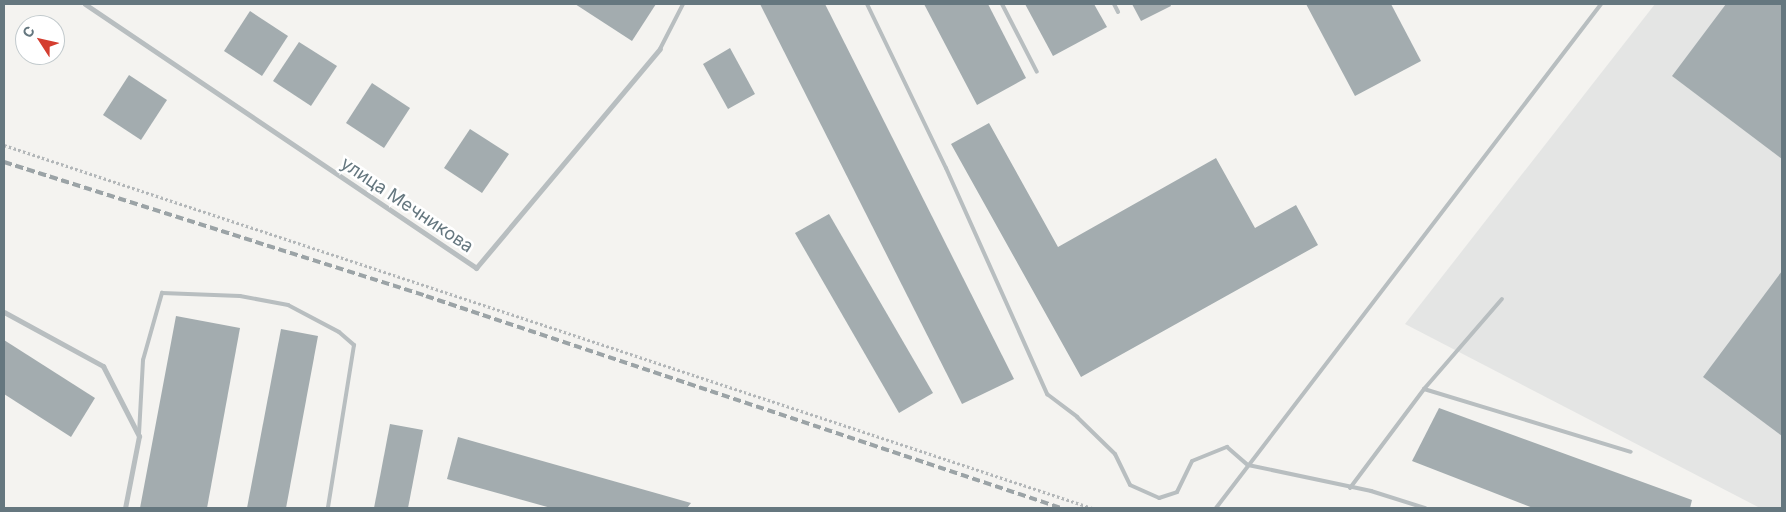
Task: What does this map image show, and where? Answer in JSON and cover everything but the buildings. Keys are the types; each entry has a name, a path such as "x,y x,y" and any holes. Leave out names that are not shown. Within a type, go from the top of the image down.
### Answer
{"street":[{"name":"улица Мечникова","path":"85,4 476,268 660,49"},
{"path":"4,312 103,366 139,436 125,508"}],"lane":[{"path":"660,49 683,4"},
{"path":"867,4 946,168 1047,394 1077,417 1115,454 1130,485 1159,498 1177,492 1192,461 1227,447 1248,465 1350,488 1425,508"},
{"path":"1002,4 1037,72"},
{"path":"1114,4 1118,12"},
{"path":"1216,508 1600,4"},
{"path":"139,436 143,360 162,293 240,296 288,305 339,332 354,345 328,508"},
{"path":"1350,488 1424,389 1502,299"},
{"path":"1424,389 1630,452"}],"path":[{"path":"4,145 1092,508"}],"shaded area":[{"path":"1655,4 1782,4 1782,508 1760,508 1405,324"}],"railway":[{"path":"4,162 426,296 1061,508"}]}
